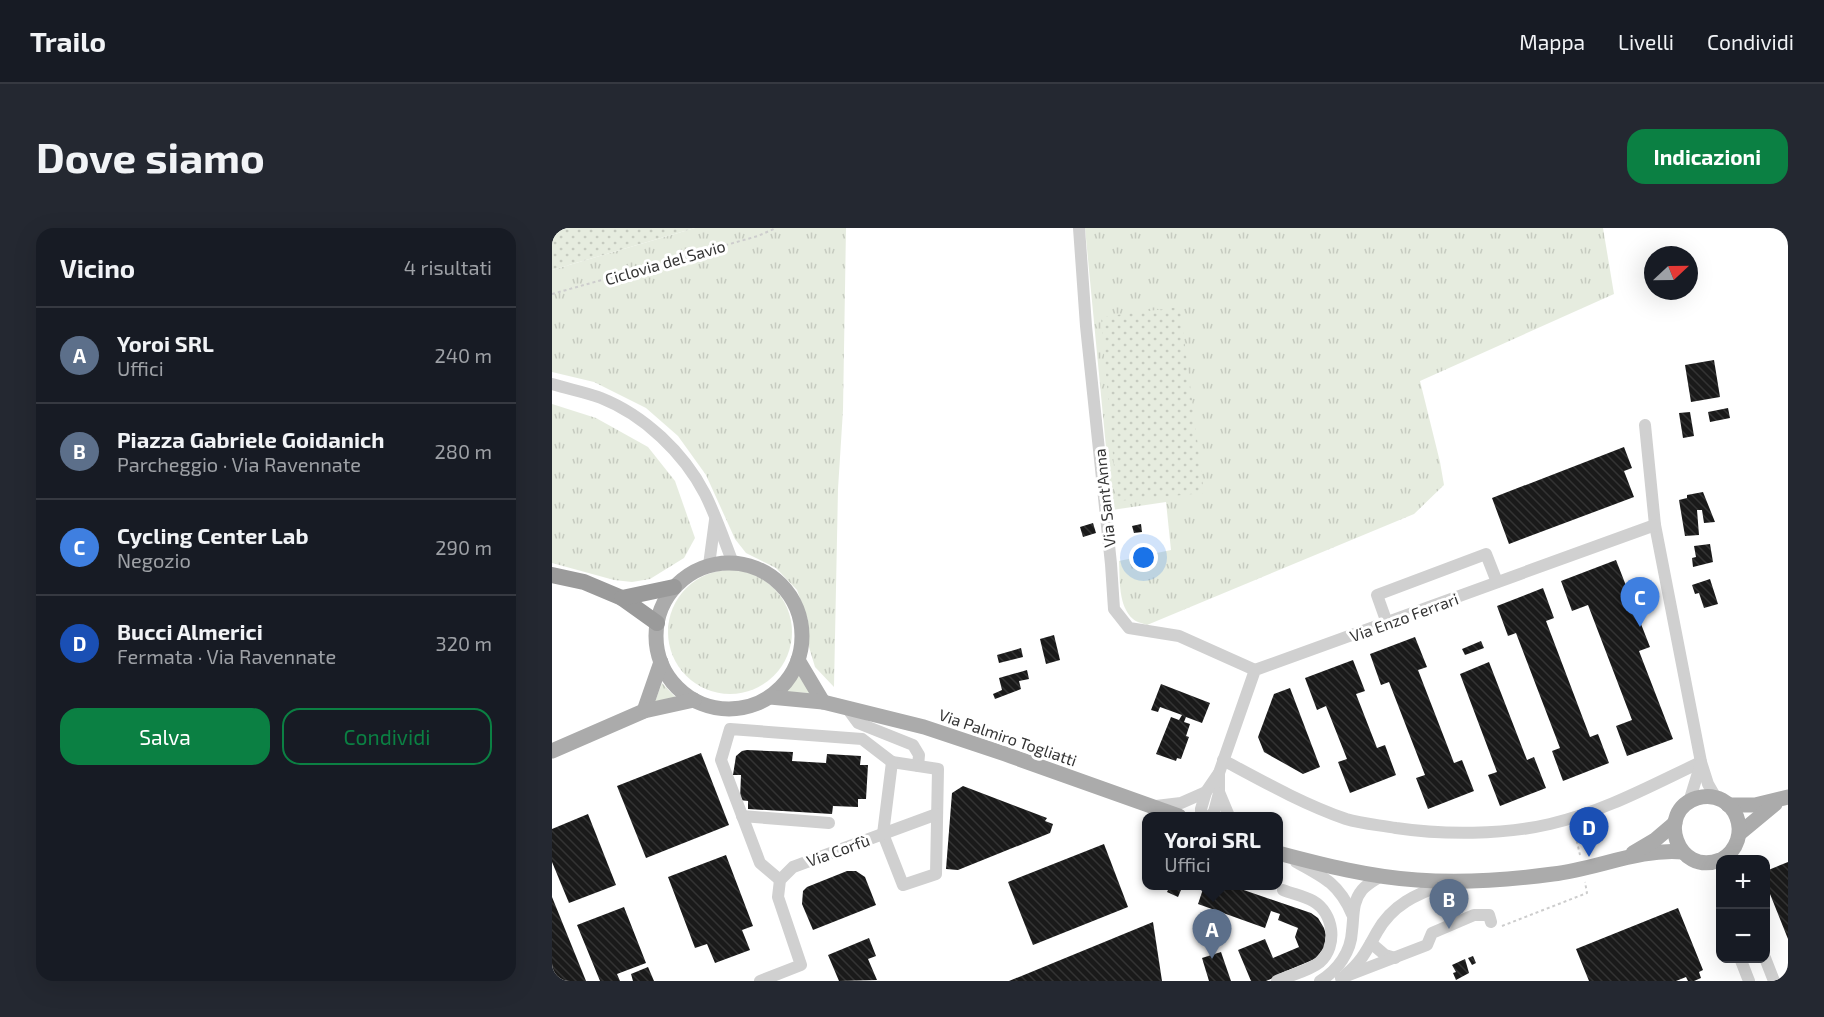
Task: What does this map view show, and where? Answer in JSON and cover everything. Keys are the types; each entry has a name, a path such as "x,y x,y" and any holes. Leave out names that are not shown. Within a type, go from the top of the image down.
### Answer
{"highway":[{"path":"552,575 584,582 622,598 657,623"},
{"path":"622,598 674,587"}],"main road":[{"path":"733,563 760,570 779,582 793,601 802,632 798,660 786,682 770,697 753,705 734,709 710,707 694,700 675,685 661,662 656,644 657,623 663,604 674,587 688,575 709,565 733,563"},
{"path":"798,660 823,702"},
{"path":"644,711 661,662"},
{"name":"Via Palmiro Togliatti","path":"770,697 823,702 924,727 1168,812"},
{"path":"552,751 644,711 694,700"},
{"path":"1716,863 1690,858 1677,844 1674,833 1675,823 1682,808 1697,798 1755,805 1784,798"},
{"path":"1740,833 1784,798"},
{"path":"1722,802 1737,818 1740,833 1734,854"},
{"path":"1622,859 1655,840 1675,823"},
{"path":"1283,855 1382,876 1450,882 1552,874 1583,870 1622,859 1663,852 1683,852"}],"street":[{"name":"Via Sant'Anna","path":"1079,228 1086,326 1114,609 1129,628 1179,636 1256,670"},
{"path":"552,384 601,398 628,411 660,436 689,467 705,494 733,563"},
{"path":"1645,425 1655,525 1701,762 1708,784 1722,802"},
{"path":"709,565 715,519"},
{"name":"Via Enzo Ferrari","path":"1256,670 1655,525"},
{"path":"1388,623 1377,595 1486,554 1497,582"},
{"path":"1214,812 1219,792 1219,773 1256,670"},
{"path":"847,708 858,723 913,745 919,755 918,766"},
{"path":"760,981 801,965 778,897 780,880 760,863 721,760 730,729 862,739 892,762"},
{"path":"1223,760 1294,798 1349,820 1424,832 1496,831 1549,824 1605,807 1701,762"},
{"name":"Via Corfù","path":"892,762 918,766 938,769 936,874 903,885 882,834 892,762"},
{"path":"1689,802 1701,762"},
{"path":"1201,812 1206,792 1219,773"},
{"path":"1152,806 1181,803 1206,792"},
{"path":"1219,792 1227,812"},
{"name":"Via Corfù","path":"780,880 793,867 937,814"},
{"path":"742,816 829,823"},
{"path":"1283,856 1326,878 1339,890 1352,915"},
{"path":"1320,981 1343,960 1350,946 1353,931 1352,915 1357,899 1363,889 1382,876"},
{"path":"1338,980 1362,959 1386,918 1405,900 1450,882"},
{"path":"1277,981 1317,964 1327,954 1331,938 1330,922 1324,910 1314,902 1283,890"},
{"path":"1338,980 1427,945 1432,933 1474,915 1489,915 1491,921"},
{"path":"1371,943 1385,955 1395,958"},
{"path":"1742,963 1749,981"},
{"path":"1767,963 1774,981"}],"path":[{"name":"Ciclovia del Savio","path":"552,294 758,236 776,228"},
{"path":"1491,921 1494,929 1587,893 1571,817"}],"green space":[{"path":"565,228 695,228 552,270 552,233"},
{"path":"695,228 846,228 834,687 815,667 809,647 808,620 797,590 776,568 746,553 735,539 706,475 678,436 646,408 594,382 552,372 552,270"},
{"path":"1085,228 1603,228 1614,294 1420,381 1444,485 1414,514 1147,625 1134,620 1128,614 1122,600 1119,561 1171,550 1166,502 1112,510"},
{"path":"1180,307 1204,493 1117,501 1101,317"},
{"path":"552,404 596,418 648,447 675,481 695,538 684,558 650,579 632,582 614,580 552,563"},
{"path":"730,570 754,574 774,588 788,608 792,632 788,656 774,676 754,690 730,694 706,690 686,676 672,656 668,632 672,608 686,588 706,574"},
{"path":"797,673 810,693 784,692"},
{"path":"662,683 678,700 654,704"}],"building":[{"path":"1714,360 1720,397 1691,402 1685,365"},
{"path":"1728,408 1730,418 1710,422 1708,412"},
{"path":"1690,412 1694,436 1683,438 1679,413"},
{"path":"1624,447 1632,468 1624,471 1634,497 1509,544 1492,498"},
{"path":"1703,492 1715,522 1704,523 1702,510 1697,510 1699,535 1685,536 1679,500 1687,498 1687,495"},
{"path":"1093,523 1096,533 1083,537 1080,527"},
{"path":"1141,524 1142,532 1134,533 1132,526"},
{"path":"1710,544 1713,562 1693,567 1692,558 1696,557 1694,546"},
{"path":"1616,560 1650,647 1639,651 1673,739 1627,756 1616,726 1632,720 1588,605 1572,611 1561,581"},
{"path":"1710,579 1718,604 1704,608 1699,593 1695,594 1692,585"},
{"path":"1543,588 1554,618 1546,621 1590,737 1598,734 1609,763 1563,781 1552,751 1560,748 1516,633 1508,636 1497,606"},
{"path":"1054,635 1060,660 1046,664 1040,639"},
{"path":"1415,637 1427,667 1418,670 1454,763 1462,760 1474,791 1428,809 1416,778 1425,775 1389,682 1381,685 1370,654"},
{"path":"1481,641 1484,648 1465,655 1462,649"},
{"path":"1021,648 1023,657 999,663 997,655"},
{"path":"1353,660 1365,691 1356,694 1377,748 1385,745 1396,775 1350,793 1338,762 1347,759 1326,706 1317,710 1305,678"},
{"path":"1489,662 1527,760 1534,757 1546,788 1500,806 1488,775 1497,772 1460,674"},
{"path":"1027,670 1029,679 1019,681 1021,689 995,699 993,694 1002,690 999,678"},
{"path":"1161,684 1210,703 1202,723 1186,717 1184,722 1190,724 1186,736 1189,737 1181,759 1177,758 1176,761 1156,754 1171,717 1179,720 1182,715 1160,707 1158,712 1151,710"},
{"path":"1290,688 1320,767 1303,774 1264,752 1258,737 1274,694"},
{"path":"747,750 793,752 792,761 826,763 827,754 861,756 860,765 868,765 866,799 858,799 858,807 833,806 832,814 748,809 748,801 740,800 741,775 733,775 736,756"},
{"path":"701,753 729,825 646,858 617,786"},
{"path":"963,786 1047,818 1045,821 1053,824 1050,833 958,870 946,869 952,793"},
{"path":"588,814 616,885 569,903 552,862 552,829"},
{"path":"1104,844 1128,907 1033,945 1008,882"},
{"path":"726,855 753,926 742,930 750,950 715,963 707,944 695,948 668,877"},
{"path":"1788,862 1788,939 1770,894 1770,869"},
{"path":"847,871 856,871 865,877 876,905 813,930 802,904 803,891 807,887"},
{"path":"1168,890 1181,890 1178,897 1167,892"},
{"path":"1203,890 1244,890 1311,913 1318,918 1324,928 1326,935 1324,948 1315,959 1280,975 1266,981 1251,981 1238,950 1265,939 1273,958 1299,947 1295,937 1298,928 1278,920 1280,914 1271,911 1265,928 1198,904"},
{"path":"552,897 586,981 552,981"},
{"path":"624,907 646,963 617,974 620,981 600,981 577,925"},
{"path":"1678,908 1703,970 1699,972 1701,978 1694,981 1688,981 1686,977 1676,981 1589,981 1576,949"},
{"path":"1153,922 1162,981 1009,981"},
{"path":"869,938 876,956 868,959 877,980 839,981 828,955"},
{"path":"1221,952 1231,981 1209,981 1202,958"},
{"path":"1473,956 1476,963 1472,965 1468,958"},
{"path":"1465,959 1469,973 1456,980 1453,973 1456,972 1452,965"},
{"path":"648,967 654,981 633,981 631,974"}],"place":[{"name":"Cycling Center Lab","path":"1640,627"},
{"name":"Bucci Almerici","path":"1589,857"},
{"name":"Piazza Gabriele Goidanich","path":"1449,929"},
{"name":"Yoroi SRL","path":"1212,959"}]}
